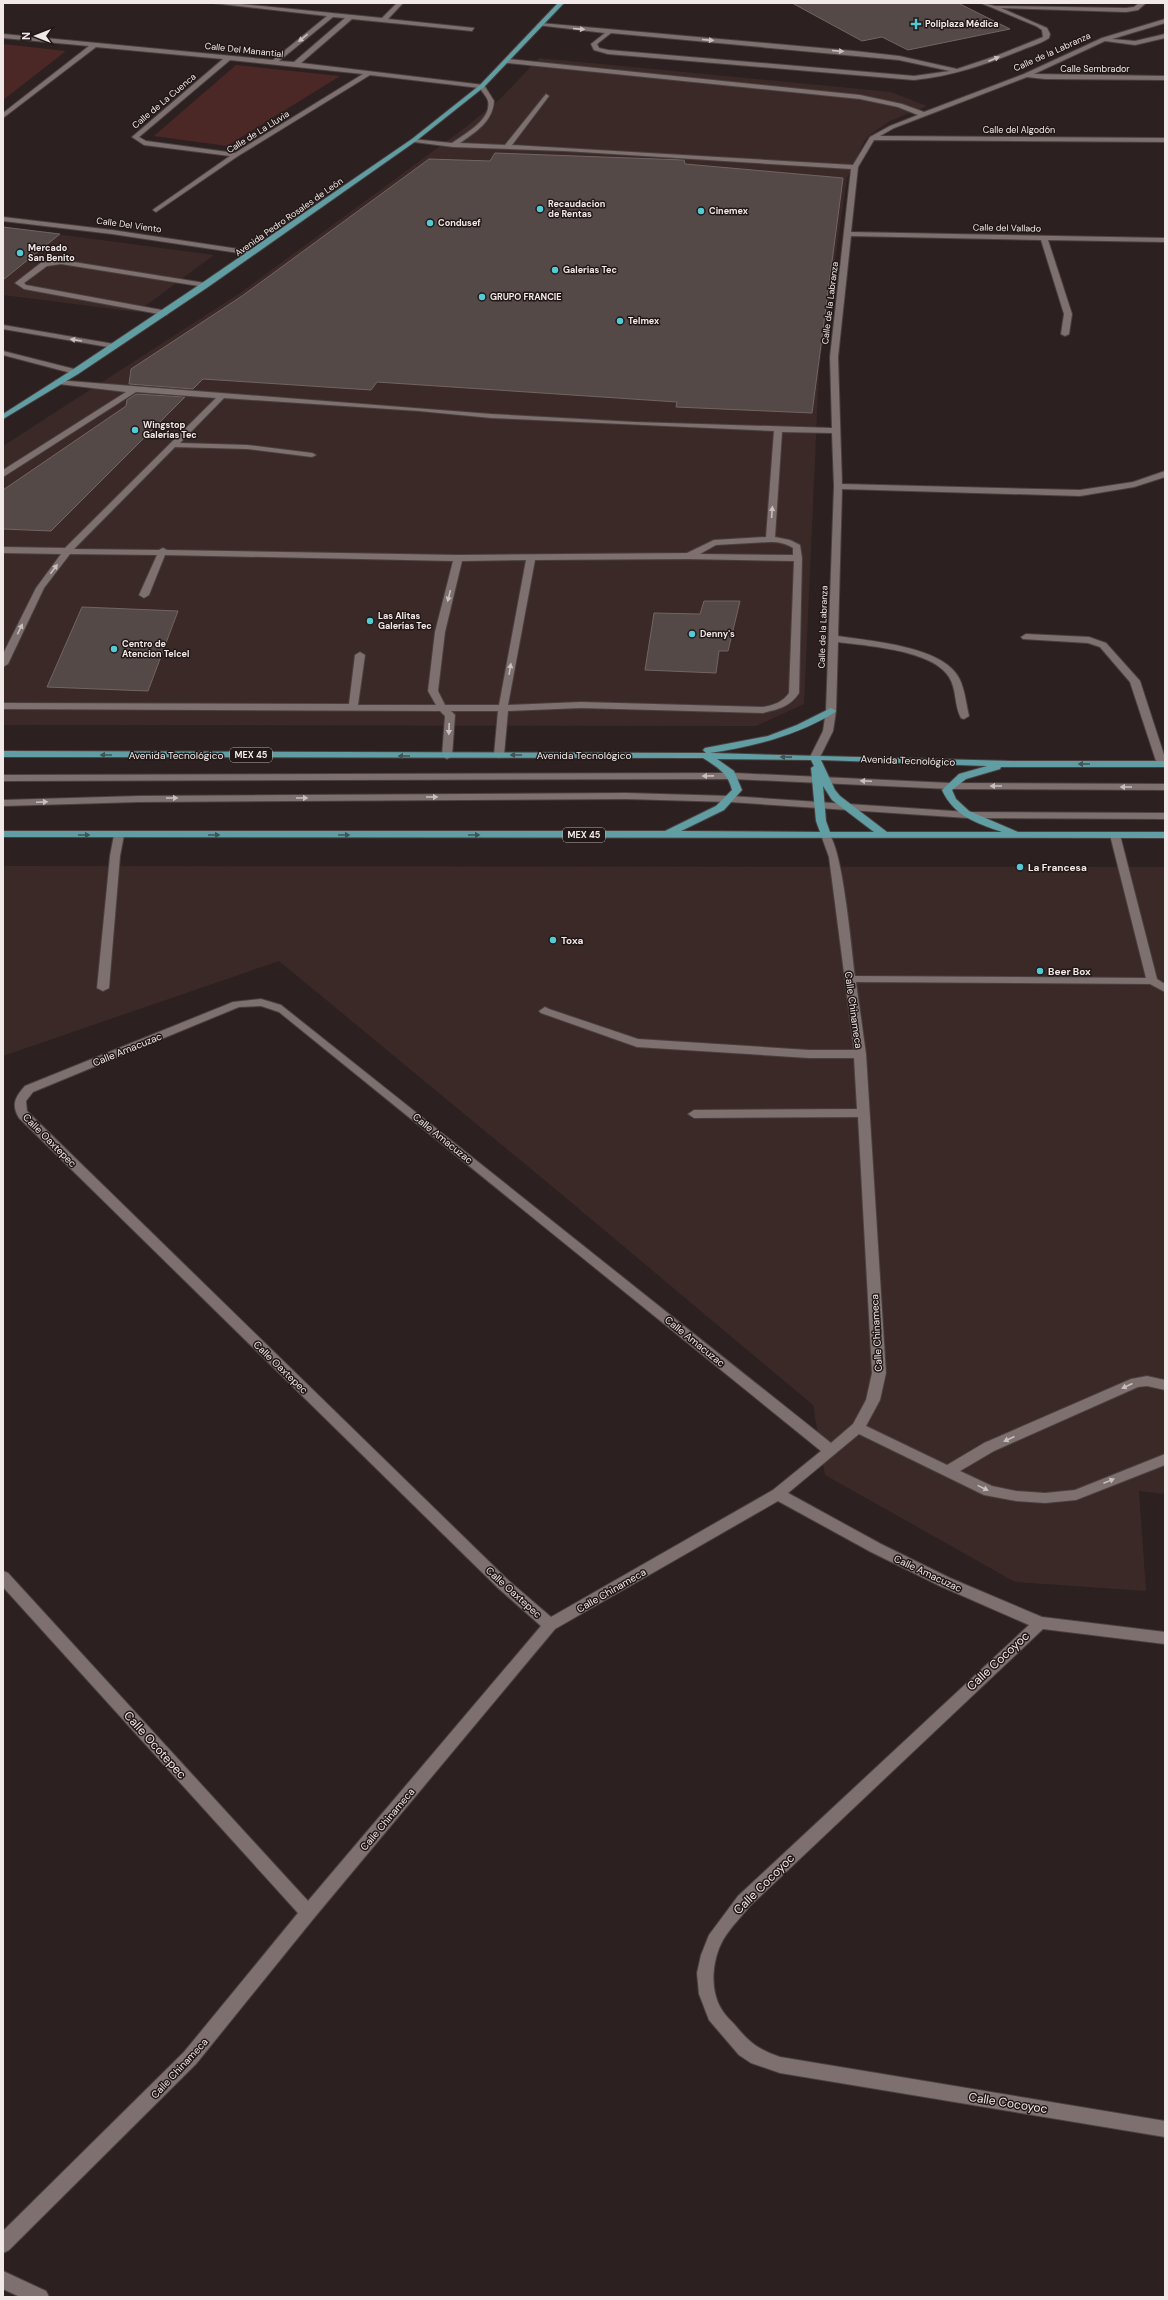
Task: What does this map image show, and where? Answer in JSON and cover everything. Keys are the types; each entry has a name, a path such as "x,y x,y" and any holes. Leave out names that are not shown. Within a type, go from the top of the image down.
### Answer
{"main road":[{"name":"Avenida Pedro Rosales de León","path":"3,416 75,372 205,286 414,140 482,86 561,3"},
{"path":"668,755 750,744 780,737 805,726 831,711"},
{"name":"Avenida Tecnológico","path":"3,754 447,756 668,755 815,757 1012,764 1163,764"},
{"path":"665,835 720,808 737,790 734,776 729,770 706,756"},
{"path":"815,757 821,779 819,805 821,820 826,836"},
{"path":"1012,764 964,775 947,790 951,801 968,815 1022,835"},
{"path":"821,779 845,806 885,836"},
{"name":"MEX 45","path":"3,834 826,836 1165,835"}],"street":[{"path":"215,3 252,5 350,17 472,29"},
{"path":"384,20 400,3"},
{"path":"609,32 596,40 594,44 596,49 608,52 892,77 927,78 985,63 1046,38 1047,34 1045,29 984,3"},
{"path":"991,6 1126,10 1136,9 1144,3"},
{"path":"274,62 332,15"},
{"path":"296,64 350,17"},
{"path":"1135,30 1165,21"},
{"path":"540,25 854,53 899,58 957,71"},
{"path":"1135,30 1165,30"},
{"name":"Calle de la Labranza","path":"815,757 828,731 831,711 832,638 838,486 834,357 849,234 855,167 872,138 892,126 1026,75 1104,40 1135,30"},
{"name":"Calle Del Manantial","path":"3,36 229,57 371,72 482,86"},
{"path":"1104,40 1135,43 1165,36"},
{"path":"3,116 94,45"},
{"name":"Calle de La Cuenca","path":"229,57 135,137 144,143 236,155"},
{"path":"507,61 860,97 900,105 925,114"},
{"name":"Calle de La Lluvia","path":"156,210 236,155 371,72"},
{"name":"Calle Sembrador","path":"1026,75 1045,77 1165,78"},
{"path":"453,145 477,127 489,113 492,101 482,86"},
{"path":"508,146 546,96"},
{"name":"Calle del Algodón","path":"872,138 1165,140"},
{"path":"414,140 453,145 508,146 730,161 855,167"},
{"name":"Calle Del Viento","path":"3,219 112,232 252,253"},
{"name":"Calle del Vallado","path":"849,234 1165,240"},
{"path":"1044,238 1068,314 1065,334"},
{"path":"164,313 24,287 19,283 45,264 61,262 205,286"},
{"path":"3,327 114,346"},
{"path":"3,353 75,372"},
{"path":"59,382 134,390 419,409 491,416 778,429 837,430"},
{"path":"3,474 134,390"},
{"path":"3,664 40,588 68,550 223,395"},
{"path":"770,539 778,429"},
{"path":"174,445 247,447 312,455"},
{"path":"838,486 1080,493 1120,488 1148,481 1165,474"},
{"path":"3,706 353,708 441,706 503,708 581,705 763,710 780,706 791,699 794,693 798,558 797,548 786,540 770,539 714,543 688,556"},
{"path":"3,550 458,558 688,556 798,558"},
{"path":"144,595 163,552"},
{"path":"499,755 503,708 531,557"},
{"path":"447,756 450,715 441,706 433,690 440,632 458,558"},
{"path":"1026,637 1089,640 1103,645 1135,681 1163,764"},
{"path":"832,638 914,653 937,660 954,676 964,716"},
{"path":"353,708 360,655"},
{"path":"3,778 734,776 950,786 1165,787"},
{"path":"3,803 155,798 626,796 730,799 968,815 1165,816"},
{"path":"103,988 115,856 119,835"},
{"path":"1115,835 1152,981"},
{"name":"Calle Chinameca","path":"3,2244 190,2058 308,1914 550,1625 778,1494 858,1428 873,1400 879,1373 860,1054 834,857 826,836"},
{"path":"849,979 1152,981 1165,989"},
{"name":"Calle Amacuzac","path":"19,1104 20,1099 29,1089 237,1004 263,1001 271,1003 283,1010 830,1450"},
{"path":"545,1011 637,1043 809,1054 860,1054"},
{"name":"Calle Oaxtepec","path":"19,1104 23,1115 29,1121 503,1584 550,1625"},
{"path":"694,1114 864,1113"},
{"path":"948,1471 989,1447 1136,1382 1147,1381 1165,1385"},
{"path":"858,1428 989,1491 1045,1498 1076,1494 1165,1459"},
{"name":"Calle Amacuzac","path":"778,1494 876,1548 925,1572 1040,1623"},
{"name":"Calle Ocotepec","path":"3,1577 308,1914"},
{"path":"1040,1623 1165,1638"},
{"name":"Calle Cocoyoc","path":"1040,1623 744,1901 717,1935 709,1955 705,1973 707,1994 715,2015 745,2049 757,2057 780,2065 1165,2129"},
{"path":"3,2280 40,2297"}],"shaded area":[{"path":"3,44 66,51 3,100"},
{"path":"539,58 891,92 927,106 890,121 871,134 865,140 847,178 819,370 804,704 756,726 3,725 3,446 240,293 466,127 501,98"},
{"path":"236,65 340,76 227,146 154,136"},
{"path":"3,227 214,255 137,312 3,295"},
{"path":"3,866 1165,867 1165,1494 1139,1491 1146,1591 1015,1582 825,1475 813,1405 548,1183 279,961 3,1056"}],"building":[{"name":"Poliplaza Médica","path":"792,3 958,3 1010,29 908,50 882,37 862,41"},
{"name":"Galerias Tec","path":"495,153 684,160 685,164 843,178 812,413 676,407 677,402 377,382 371,390 203,379 193,389 129,384 131,369 242,296 429,159 490,161"},
{"name":"Mercado San Benito","path":"3,227 60,234 3,280"},
{"path":"136,394 185,397 51,531 3,529 3,490 126,406 127,400"},
{"name":"Denny's","path":"704,601 740,601 728,651 719,651 716,673 645,670 654,613 700,614"},
{"name":"Centro de Atencion Telcel","path":"82,607 178,611 148,691 47,687"}],"place":[{"name":"Poliplaza Médica","path":"916,24"},
{"name":"Recaudacion de Rentas","path":"540,209"},
{"name":"Cinemex","path":"701,211"},
{"name":"Condusef","path":"430,223"},
{"name":"Mercado San Benito","path":"20,253"},
{"name":"Galerias Tec","path":"555,270"},
{"name":"GRUPO FRANCIE","path":"482,297"},
{"name":"Telmex","path":"620,321"},
{"name":"Wingstop Galerías Tec","path":"135,430"},
{"name":"Las Alitas Galerías Tec","path":"370,621"},
{"name":"Denny's","path":"692,634"},
{"name":"Centro de Atencion Telcel","path":"114,649"},
{"name":"La Francesa","path":"1020,867"},
{"name":"Toxa","path":"553,940"},
{"name":"Beer Box","path":"1040,971"}]}
